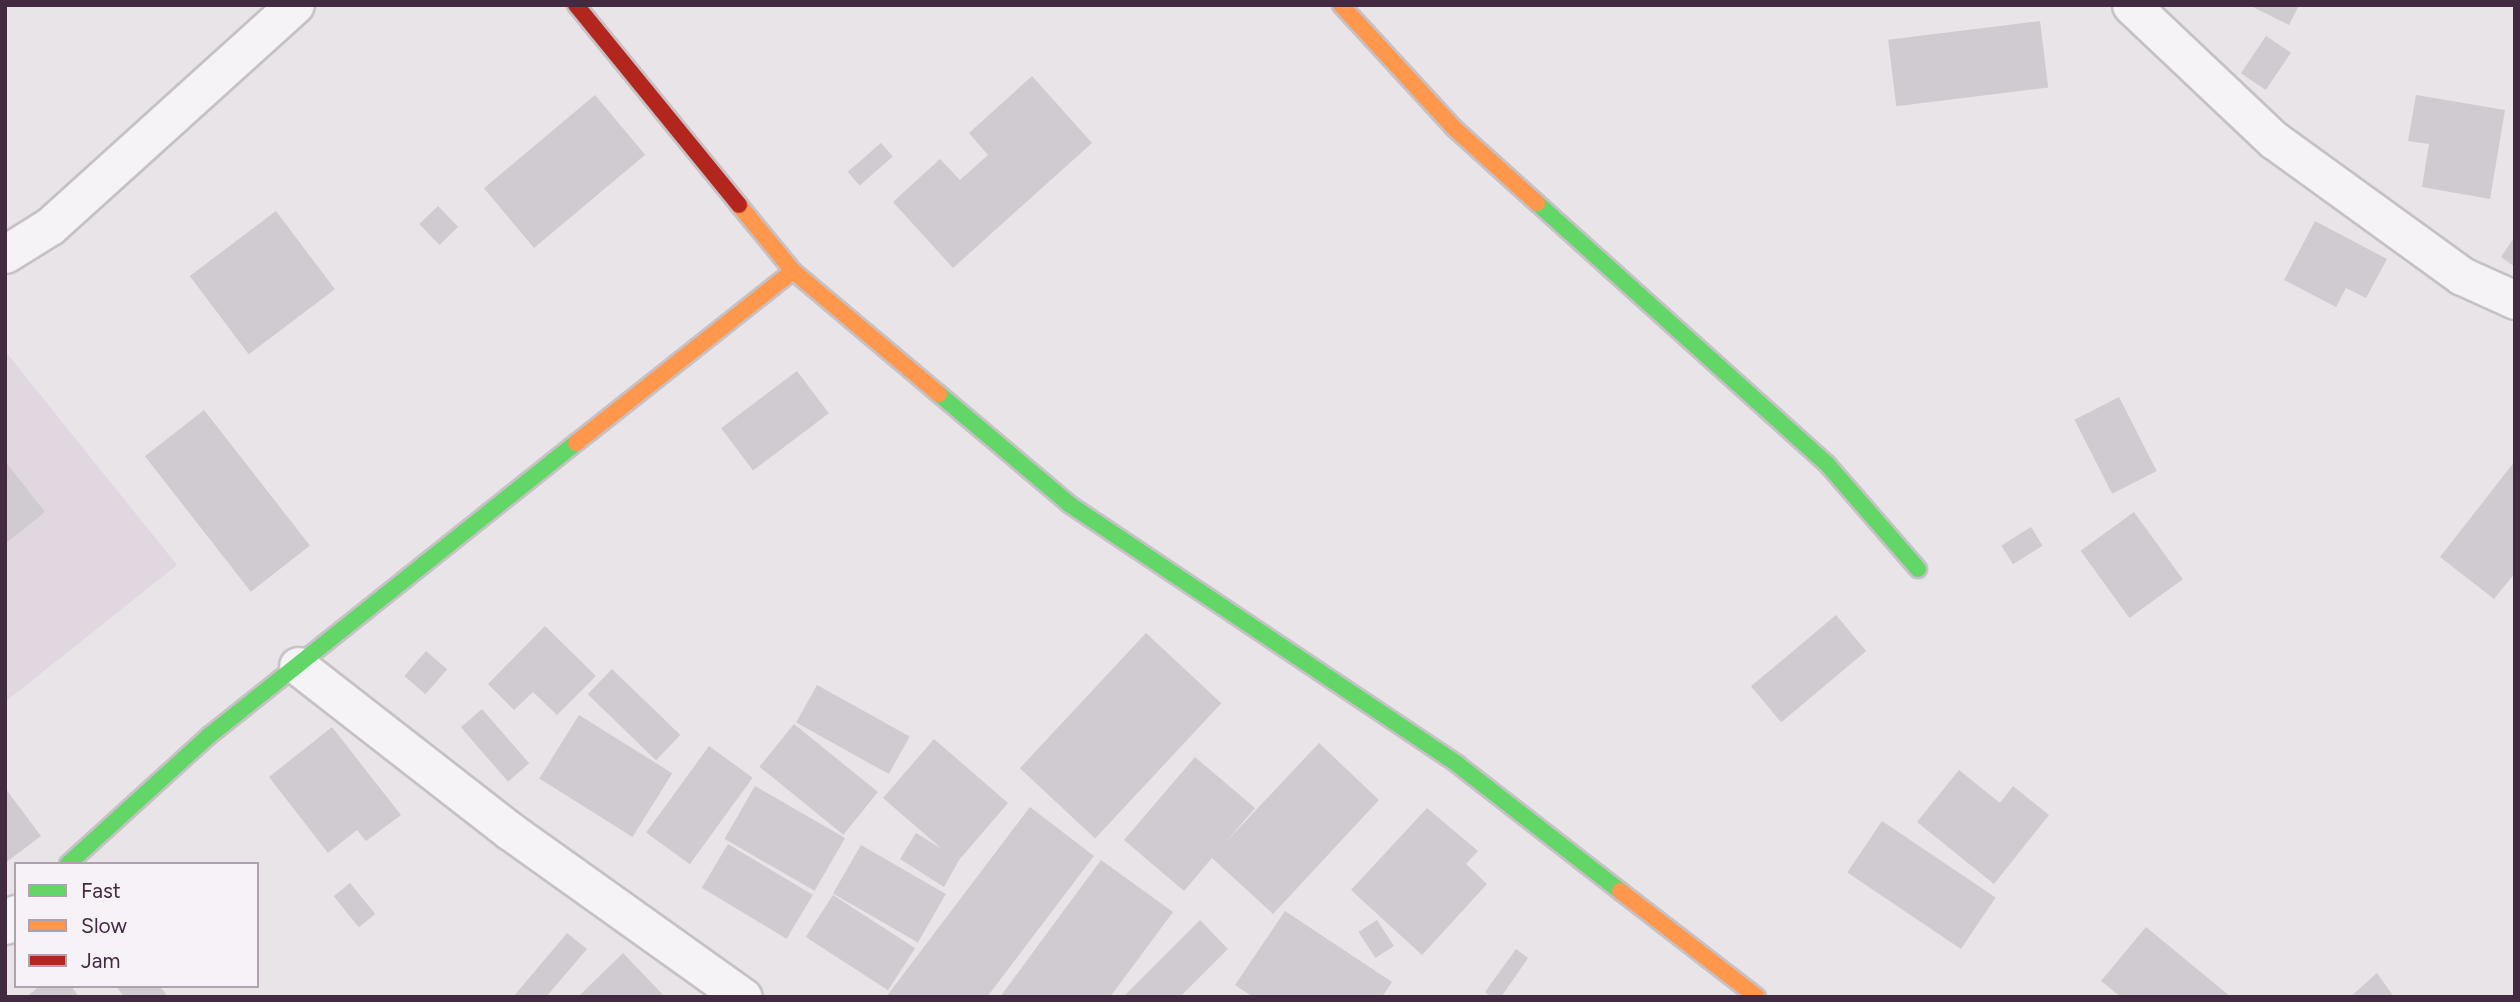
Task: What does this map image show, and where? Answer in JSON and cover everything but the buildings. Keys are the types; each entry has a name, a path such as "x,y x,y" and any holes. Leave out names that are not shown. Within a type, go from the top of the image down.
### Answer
{"street":[{"path":"5,254 50,226 295,5"},
{"path":"576,5 793,271 1069,505 1458,764 1757,997"},
{"path":"1341,5 1454,128 1827,464 1918,569"},
{"path":"2131,6 2274,140 2462,276 2515,300"},
{"path":"70,862 210,735 793,271"},
{"path":"298,666 510,831 743,997"}],"shaded area":[{"path":"5,351 177,565 5,702"}],"traffic: fast":[{"path":"1537,203 1827,464 1918,569"},
{"path":"939,394 1069,504 1457,764 1620,891"},
{"path":"70,862 210,735 576,443"}],"traffic: slow":[{"path":"1341,5 1454,128 1537,203"},
{"path":"739,205 793,271 939,394"},
{"path":"576,443 793,271"},
{"path":"1620,891 1757,997"}],"traffic: jam":[{"path":"576,5 739,205"}]}
